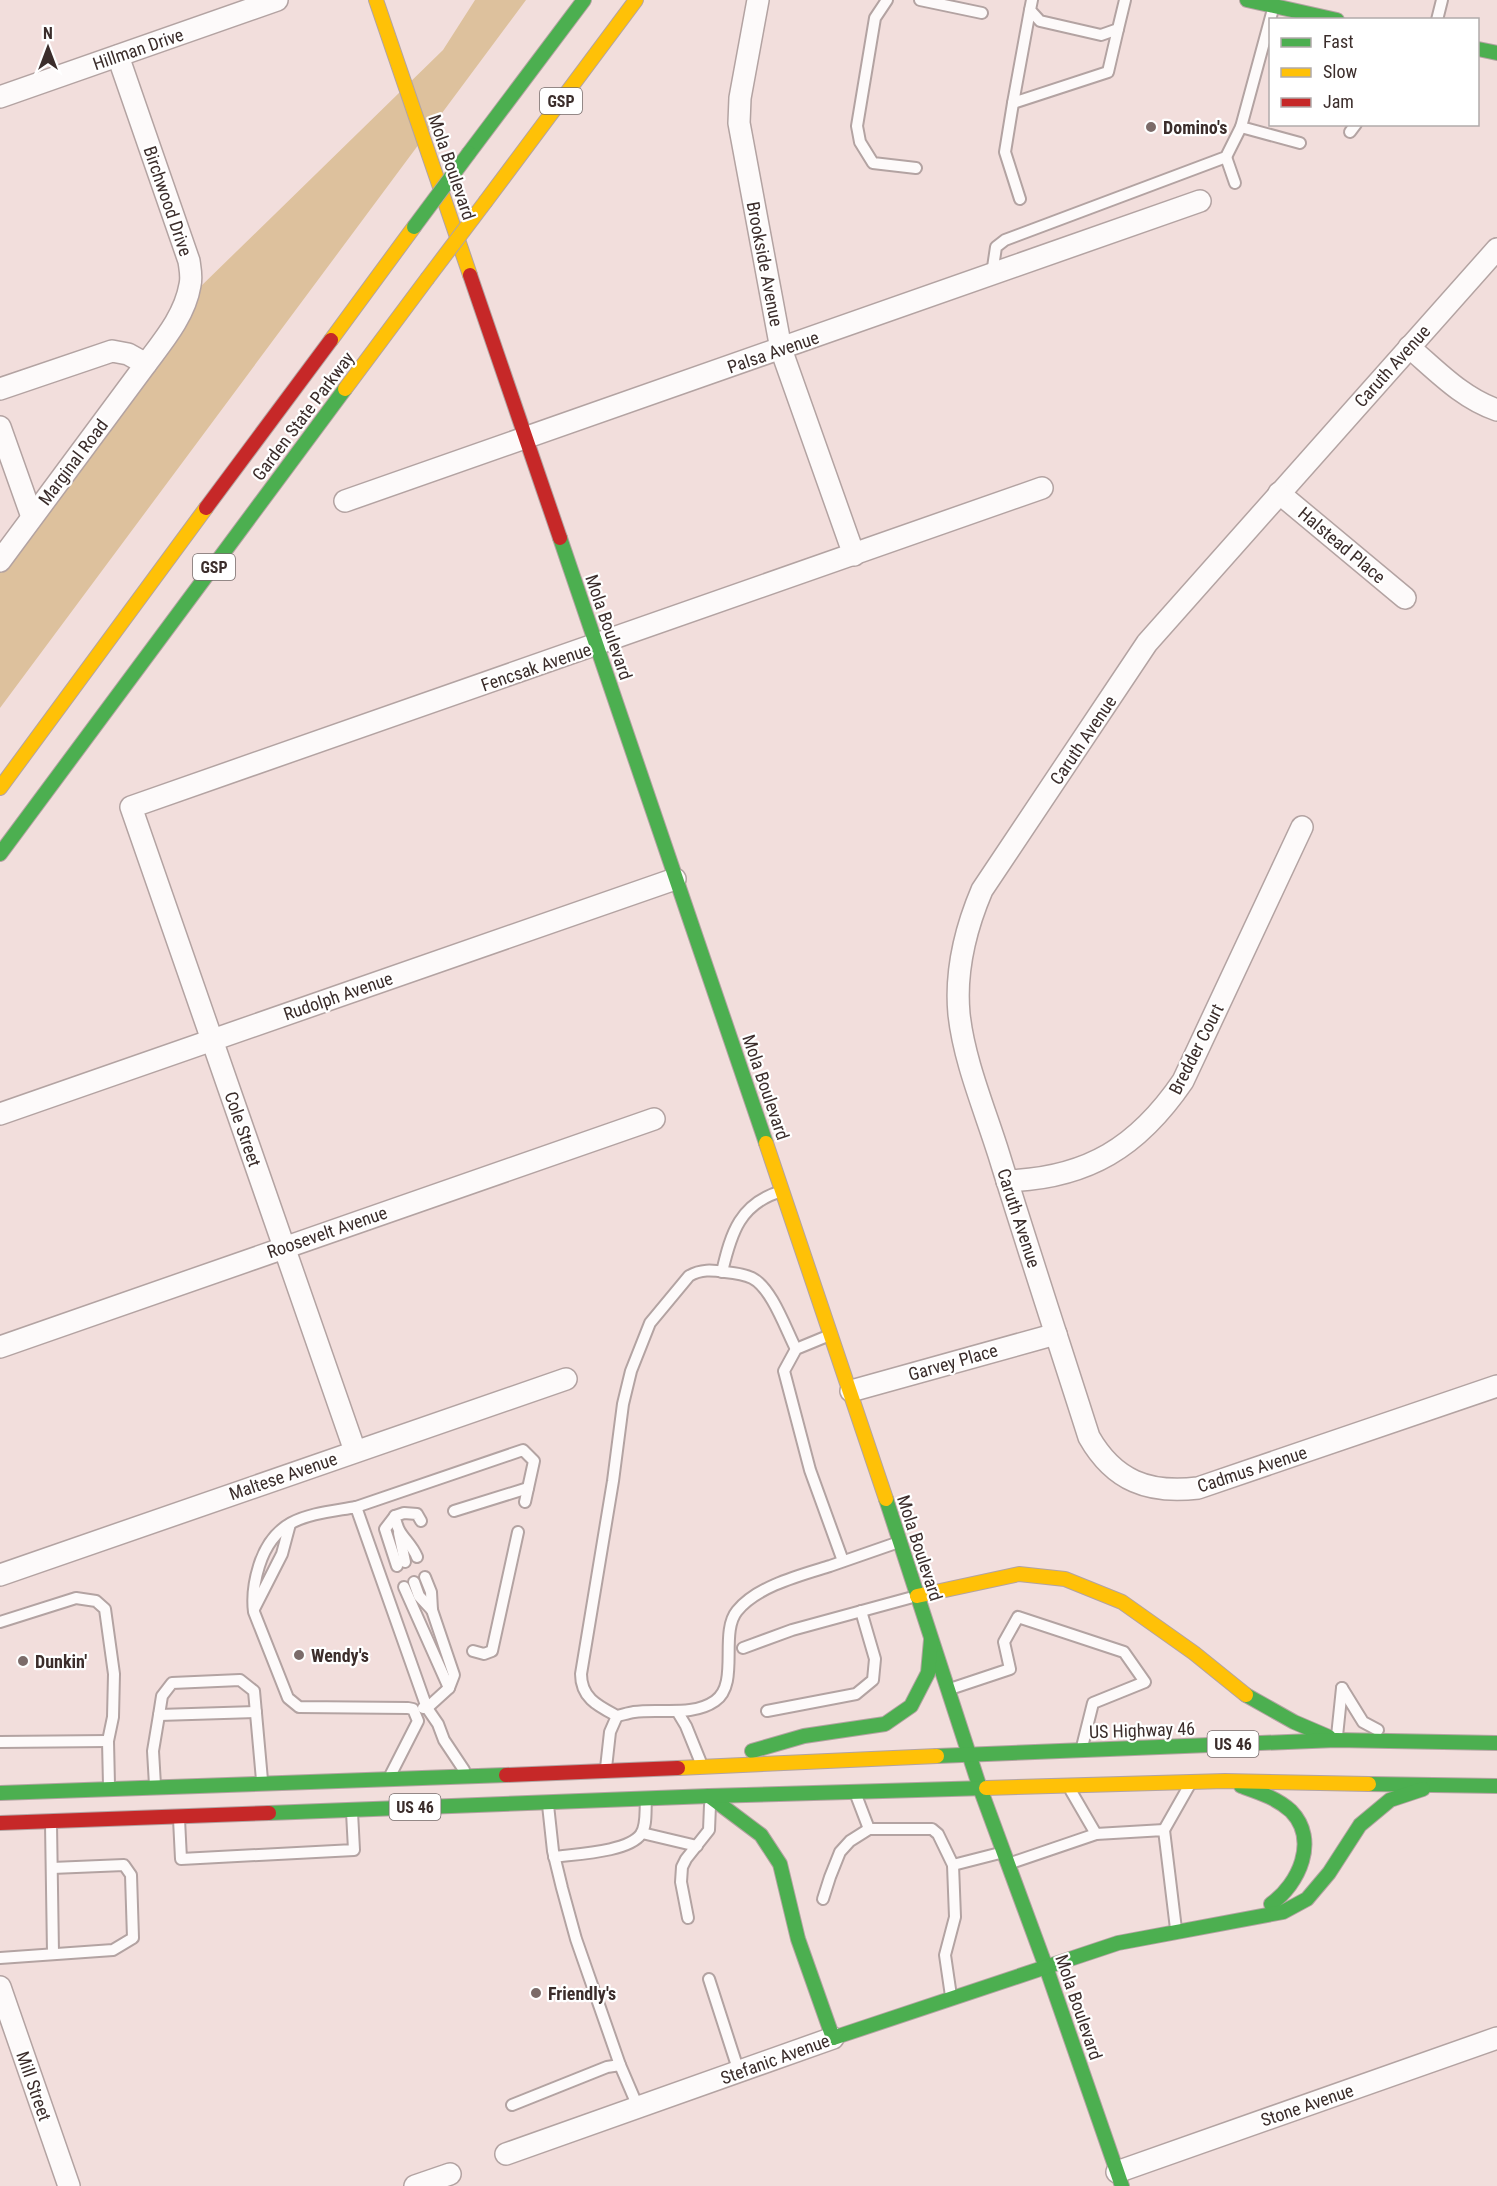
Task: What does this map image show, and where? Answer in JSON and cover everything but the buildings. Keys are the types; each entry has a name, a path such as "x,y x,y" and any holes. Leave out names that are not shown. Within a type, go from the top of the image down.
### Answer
{"main road":[{"name":"Mola Boulevard","path":"376,0 851,1391 969,1756 1046,1967 1119,2179"},
{"name":"Garden State Parkway","path":"0,788 584,0"},
{"name":"Garden State Parkway","path":"0,854 636,0"},
{"path":"1247,0 1328,18"},
{"path":"1479,49 1497,53"},
{"path":"917,1596 1019,1574 1065,1579 1122,1602 1194,1653 1250,1698 1294,1722 1336,1740"},
{"path":"702,1766 804,1736 885,1724 911,1706 928,1673 932,1640"},
{"name":"US Highway 46","path":"969,1756 1336,1740 1497,1743"},
{"name":"US 46","path":"0,1793 969,1756"},
{"path":"1225,1781 1261,1793 1283,1805 1296,1818 1303,1834 1301,1869 1295,1882 1278,1900 1243,1920"},
{"name":"US 46","path":"0,1823 646,1798 1225,1781 1497,1786"},
{"path":"1177,1932 1283,1912 1307,1899 1329,1873 1360,1825 1390,1800 1436,1784"},
{"path":"709,1796 761,1835 780,1864 798,1939 833,2038"},
{"name":"Stefanic Avenue","path":"833,2038 1118,1943 1177,1932"}],"street":[{"name":"Brookside Avenue","path":"758,0 740,98 739,123 781,349 854,555"},
{"name":"Hillman Drive","path":"0,98 270,1"},
{"name":"Birchwood Drive","path":"118,56 189,261 191,283 186,302 175,325 146,364"},
{"name":"Palsa Avenue","path":"345,501 1200,201"},
{"name":"Caruth Avenue","path":"1056,1334 964,1045 959,1014 958,983 962,948 970,918 982,890 1147,643 1497,249"},
{"path":"1409,347 1458,391 1497,410"},
{"path":"0,389 112,351 128,354 146,364"},
{"name":"Marginal Road","path":"0,561 146,364"},
{"path":"0,427 32,516"},
{"name":"Fencsak Avenue","path":"131,807 1042,488"},
{"name":"Halstead Place","path":"1280,493 1405,598"},
{"name":"Cole Street","path":"131,807 285,1246 354,1451"},
{"name":"Bredder Court","path":"1007,1181 1031,1180 1062,1174 1088,1165 1116,1150 1142,1132 1166,1106 1183,1081 1302,826"},
{"name":"Rudolph Avenue","path":"0,1114 675,879"},
{"name":"Roosevelt Avenue","path":"0,1347 654,1119"},
{"name":"Cadmus Avenue","path":"1056,1334 1089,1437 1095,1448 1110,1465 1127,1478 1147,1486 1174,1491 1198,1488 1497,1386"},
{"name":"Garvey Place","path":"851,1391 1056,1334"},
{"name":"Maltese Avenue","path":"0,1575 566,1379"},
{"name":"Mill Street","path":"0,1987 69,2186"},
{"name":"Stefanic Avenue","path":"506,2154 833,2038"},
{"name":"Stone Avenue","path":"1119,2179 1497,2038"},
{"path":"415,2186 450,2174"}],"lane":[{"path":"887,0 875,18 857,126 860,142 873,163 916,168"},
{"path":"920,0 982,13"},
{"path":"1013,103 1108,72 1125,0"},
{"path":"1438,18 1442,0"},
{"path":"1031,5 1040,21 1101,35 1118,28"},
{"path":"1020,199 1005,152 1031,5"},
{"path":"1271,18 1274,6"},
{"path":"992,275 996,247 1005,240 1226,157 1241,127 1269,24"},
{"path":"1241,127 1300,143"},
{"path":"1226,157 1235,183"},
{"path":"722,1272 729,1244 738,1222 746,1211 758,1200 782,1191"},
{"path":"796,1349 770,1297 754,1279 742,1274 701,1271 689,1276 650,1323 626,1390 581,1674 583,1690 587,1697 617,1716 635,1712 677,1712 704,1706 719,1698 726,1681 731,1626 737,1611 771,1586 899,1541"},
{"path":"831,1335 796,1349 784,1371 810,1470 843,1561"},
{"path":"425,1577 431,1592 432,1610 454,1675 449,1688 428,1708 299,1707 288,1698 252,1599 261,1560 273,1536 307,1516 356,1507 523,1450 534,1461 525,1502"},
{"path":"454,1511 528,1488"},
{"path":"356,1507 428,1708 444,1740 467,1775"},
{"path":"396,1516 401,1564 385,1529 396,1516 404,1513 417,1514 421,1521"},
{"path":"254,1609 282,1554 290,1524"},
{"path":"473,1651 484,1654 492,1651 518,1532"},
{"path":"399,1533 413,1548 417,1557"},
{"path":"432,1610 409,1585 449,1688"},
{"path":"742,1648 792,1630 917,1596"},
{"path":"0,1622 76,1598 96,1600 105,1609 114,1674 113,1717 108,1741 109,1789"},
{"path":"767,1711 856,1694 873,1680 875,1659 861,1611"},
{"path":"948,1689 1010,1669 1004,1642 1018,1617 1124,1652 1145,1682 1093,1702 1081,1750"},
{"path":"155,1787 153,1751 162,1696 172,1683 240,1680 254,1691 262,1783"},
{"path":"1336,1740 1342,1688 1363,1722 1397,1741"},
{"path":"389,1778 418,1721 413,1709"},
{"path":"159,1715 256,1712"},
{"path":"677,1712 686,1726 702,1766"},
{"path":"606,1771 610,1732 617,1716"},
{"path":"0,1742 108,1741"},
{"path":"1177,1932 1164,1830 1192,1782"},
{"path":"1068,1786 1096,1834"},
{"path":"855,1793 869,1829"},
{"path":"688,1918 681,1882 682,1867 709,1830 709,1796"},
{"path":"554,1857 620,1847 636,1839 644,1827 646,1798"},
{"path":"548,1802 554,1857 576,1939 620,2065 639,2107"},
{"path":"179,1816 181,1859 354,1850 352,1809"},
{"path":"51,1821 53,1953"},
{"path":"823,1899 840,1852 850,1841 869,1829 935,1830 953,1865 956,1917 945,1955 952,1999"},
{"path":"953,1865 1006,1858 1096,1834 1164,1830"},
{"path":"642,1833 697,1846"},
{"path":"0,1958 113,1950 133,1938 131,1875 124,1865 52,1868"},
{"path":"709,1979 739,2072"},
{"path":"512,2104 608,2067 620,2065"}],"shaded area":[{"path":"475,0 526,0 0,708 0,557 197,290 443,50"}],"traffic: fast":[{"path":"469,153 584,0"},
{"path":"1247,0 1328,18"},
{"path":"1479,49 1497,53"},
{"path":"414,227 469,153"},
{"path":"0,854 345,389"},
{"path":"560,538 766,1143"},
{"path":"886,1499 980,1788 1046,1967 1122,2186"},
{"path":"752,1751 804,1736 885,1724 911,1706 928,1673 931,1640"},
{"path":"1246,1695 1294,1722 1329,1737"},
{"path":"937,1756 1336,1740 1497,1743"},
{"path":"0,1793 506,1775"},
{"path":"1369,1784 1497,1786"},
{"path":"1241,1786 1286,1806 1299,1823 1304,1835 1302,1861 1297,1873 1290,1885 1271,1904"},
{"path":"269,1813 986,1788"},
{"path":"1046,1967 1118,1943 1283,1912 1307,1899 1329,1873 1360,1825 1390,1800 1423,1789"},
{"path":"709,1796 761,1835 780,1864 798,1939 833,2038"},
{"path":"833,2038 1046,1967"}],"traffic: slow":[{"path":"376,0 470,275"},
{"path":"486,201 636,0"},
{"path":"427,279 486,201"},
{"path":"331,340 414,227"},
{"path":"345,389 427,279"},
{"path":"0,788 206,508"},
{"path":"766,1143 886,1499"},
{"path":"917,1596 1019,1574 1065,1579 1122,1602 1194,1653 1246,1695"},
{"path":"678,1768 937,1756"},
{"path":"986,1788 1225,1781 1369,1784"}],"traffic: jam":[{"path":"470,275 560,538"},
{"path":"206,508 331,340"},
{"path":"506,1775 678,1768"},
{"path":"0,1823 269,1813"}],"place":[{"name":"Domino's","path":"1151,127"},
{"name":"Wendy's","path":"299,1655"},
{"name":"Dunkin'","path":"23,1661"},
{"name":"Friendly's","path":"536,1993"}]}
